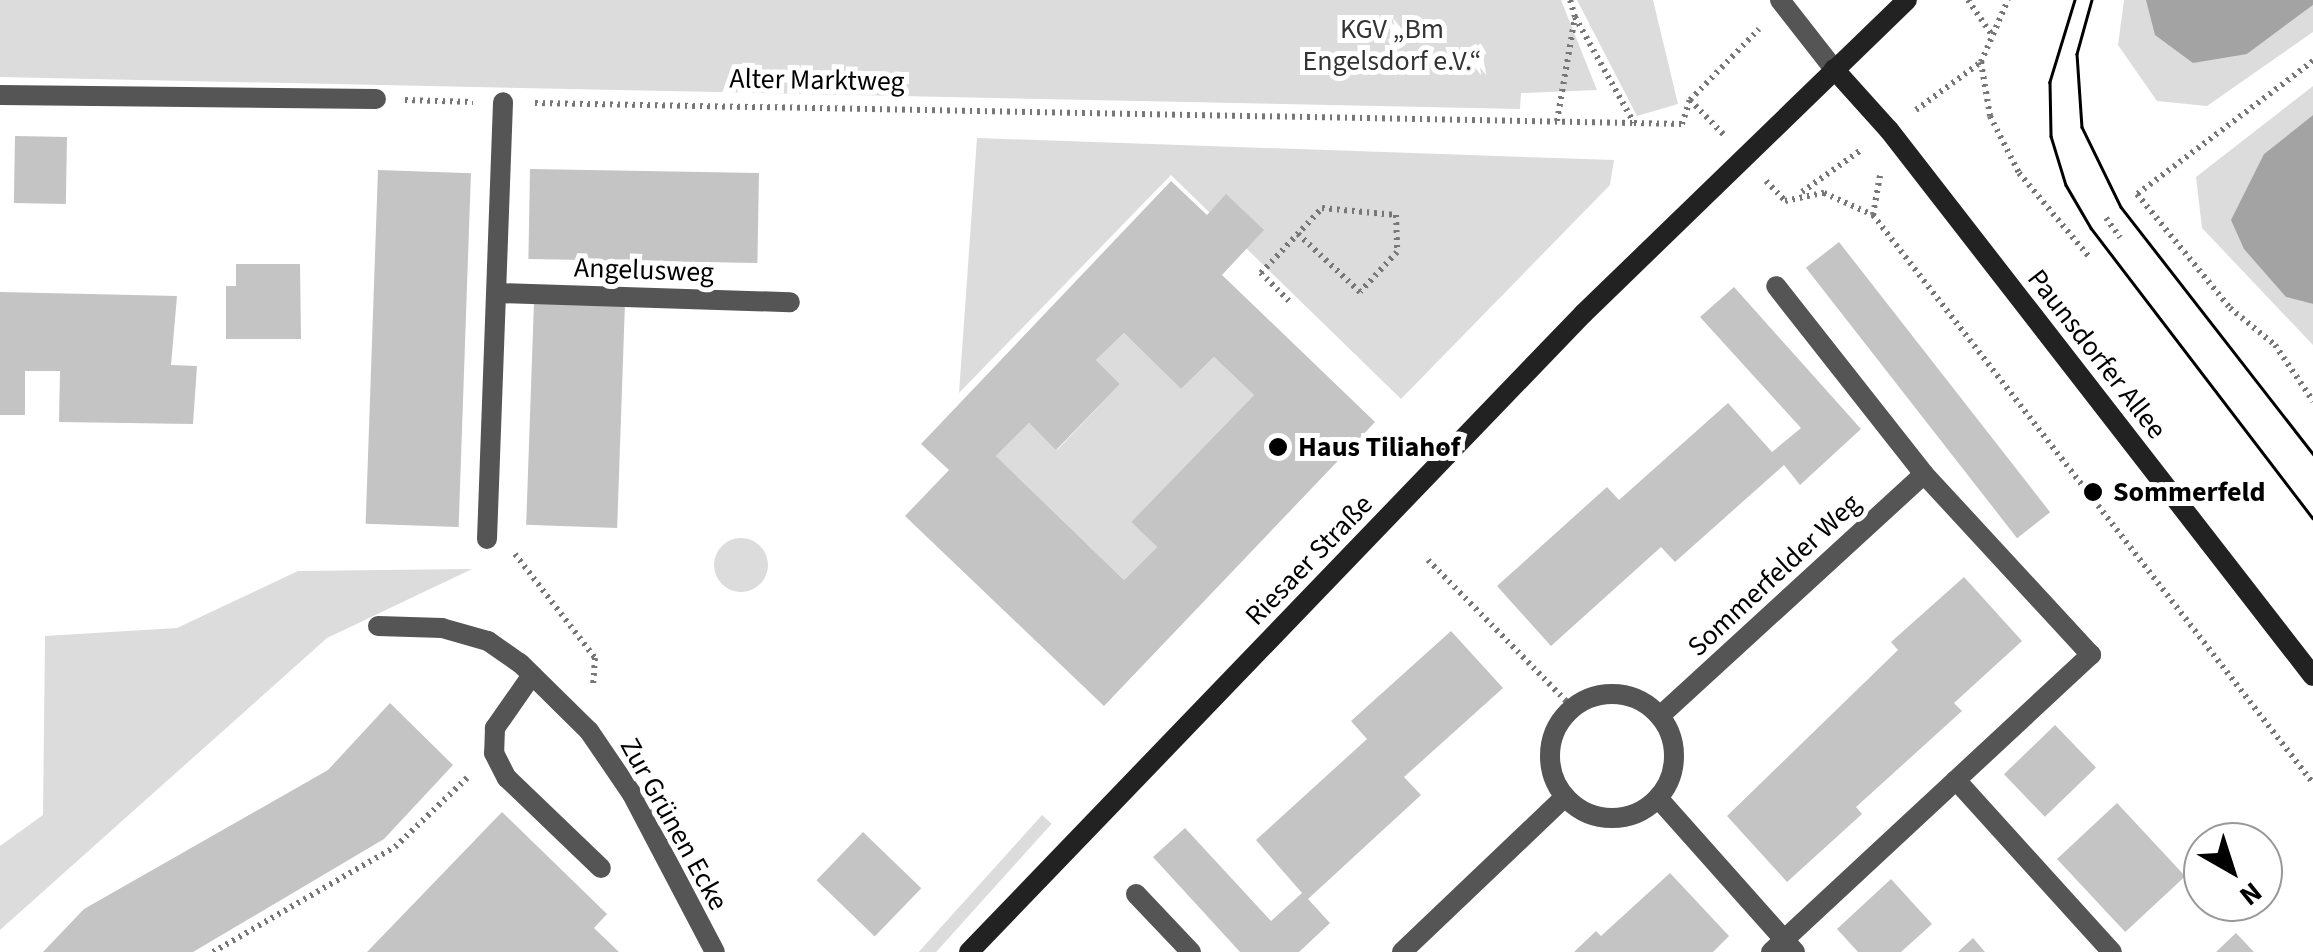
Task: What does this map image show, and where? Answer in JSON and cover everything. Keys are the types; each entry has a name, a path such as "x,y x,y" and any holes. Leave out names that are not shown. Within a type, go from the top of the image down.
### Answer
{"main road":[{"name":"Riesaer Straße","path":"969,952 1583,314 1907,0"},
{"name":"Paunsdorfer Allee","path":"1834,69 1889,130 2313,676"}],"street":[{"path":"1781,2 1834,69"},
{"path":"0,94 376,99"},
{"path":"487,539 503,102"},
{"path":"1658,798 1783,948 2091,656 1924,474 1776,286"},
{"name":"Angelusweg","path":"496,292 790,302"},
{"name":"Sommerfelder Weg","path":"1660,716 1924,474"},
{"name":"Zur Grünen Ecke","path":"378,626 442,628 488,641 532,675 589,731 632,794 714,952"},
{"path":"532,675 494,728 494,753 507,778 601,868"},
{"path":"1619,694 1660,716 1675,757 1658,798 1638,813 1612,819 1586,813 1565,796 1553,776 1550,751 1557,727 1573,708 1619,694"},
{"path":"1956,780 2112,952"},
{"path":"1402,952 1565,796"},
{"path":"1136,894 1191,952"}],"path":[{"path":"1570,0 1575,17 1634,123"},
{"path":"1968,0 1992,36"},
{"path":"1784,201 1801,193 1981,62 2008,0"},
{"name":"Alter Marktweg","path":"376,99 1682,124 1690,100 1781,2"},
{"path":"1556,122 1575,17"},
{"path":"1981,62 1990,116 2019,173 2091,259"},
{"path":"2313,62 2137,194 2230,308 2275,344 2313,401"},
{"path":"1801,193 1838,197 1873,215 2313,784"},
{"path":"1290,300 1261,273 1322,208 1396,215 1397,252 1360,292 1298,234"},
{"path":"2106,218 2120,238"},
{"path":"487,539 510,546 595,658 589,731"},
{"path":"1428,560 1573,708"},
{"path":"213,952 394,847 494,753"}],"green space":[{"name":"KGV „Bm Engelsdorf e.V.“","path":"0,0 1561,0 1597,90 1521,93 1520,109 0,77"},
{"path":"1577,0 1653,0 1678,104 1637,116"},
{"path":"2124,0 2146,0 2247,54 2313,5 2313,32 2207,106 2157,101 2118,45"},
{"path":"2313,86 2313,115 2264,154 2286,297 2313,304 2313,345 2202,228 2196,177"},
{"path":"977,138 1614,160 1610,185 1401,399 1171,175 959,393"},
{"path":"1124,333 1181,389 1214,357 1254,395 1131,522 1157,547 1124,580 996,456 1029,423 1057,450 1120,384 1096,360"},
{"path":"741,538 760,546 768,565 760,584 741,592 722,584 714,565 722,546"},
{"path":"472,569 327,638 0,930 0,846 43,815 45,636 177,628 298,571"},
{"path":"1042,815 1052,824 936,952 919,952"}],"shaded area":[{"path":"2146,0 2313,0 2313,5 2247,54 2193,63 2155,35"},
{"path":"2313,115 2313,304 2286,297 2244,249 2231,220 2264,154"}],"building":[{"path":"15,136 67,137 66,204 14,203"},
{"path":"530,169 759,173 757,263 528,259"},
{"path":"378,170 471,173 459,527 366,524"},
{"name":"Haus Tiliahof","path":"1171,181 1207,215 1226,194 1264,230 1222,275 1375,422 1104,706 905,516 949,470 921,444","holes":["1124,333 1181,389 1214,357 1254,395 1131,522 1157,547 1124,580 996,456 1029,423 1056,450 1120,384 1096,360"]},
{"path":"1839,242 2050,512 2017,538 1806,268"},
{"path":"236,264 300,264 301,339 226,339 226,286 236,286"},
{"path":"1734,287 1861,429 1800,485 1784,465 1675,562 1661,547 1551,646 1497,586 1607,487 1619,500 1728,403 1772,452 1801,428 1700,317"},
{"path":"0,292 177,296 171,365 197,366 193,424 59,422 60,371 25,371 25,415 0,415"},
{"path":"534,301 625,304 617,528 526,525"},
{"path":"1964,577 2022,641 1954,703 1962,711 1856,807 1862,814 1787,882 1727,816 1898,650 1891,642"},
{"path":"1451,631 1503,688 1404,777 1421,795 1308,899 1330,923 1299,952 1240,952 1153,857 1185,828 1271,921 1302,893 1256,840 1367,739 1351,721"},
{"path":"390,703 453,765 384,839 193,952 43,952 84,909 328,770"},
{"path":"2055,725 2096,767 2045,817 2004,774"},
{"path":"2117,803 2183,874 2183,878 2125,932 2057,859"},
{"path":"502,812 607,914 594,928 619,952 367,952"},
{"path":"863,832 921,888 875,936 816,880"},
{"path":"1670,873 1729,936 1713,952 1574,952 1596,931 1601,936"},
{"path":"1891,879 1932,924 1901,952 1858,952 1837,929"},
{"path":"2236,933 2254,952 2216,952"},
{"path":"1973,938 1985,952 1958,952"}],"tram line":[{"path":"2075,0 2050,82 2051,136 2066,185 2091,228 2313,518"},
{"path":"2092,0 2077,54 2082,127 2121,207 2313,454"}],"place":[{"name":"Haus Tiliahof","path":"1278,447"},
{"name":"Sommerfeld","path":"2093,492"}]}
